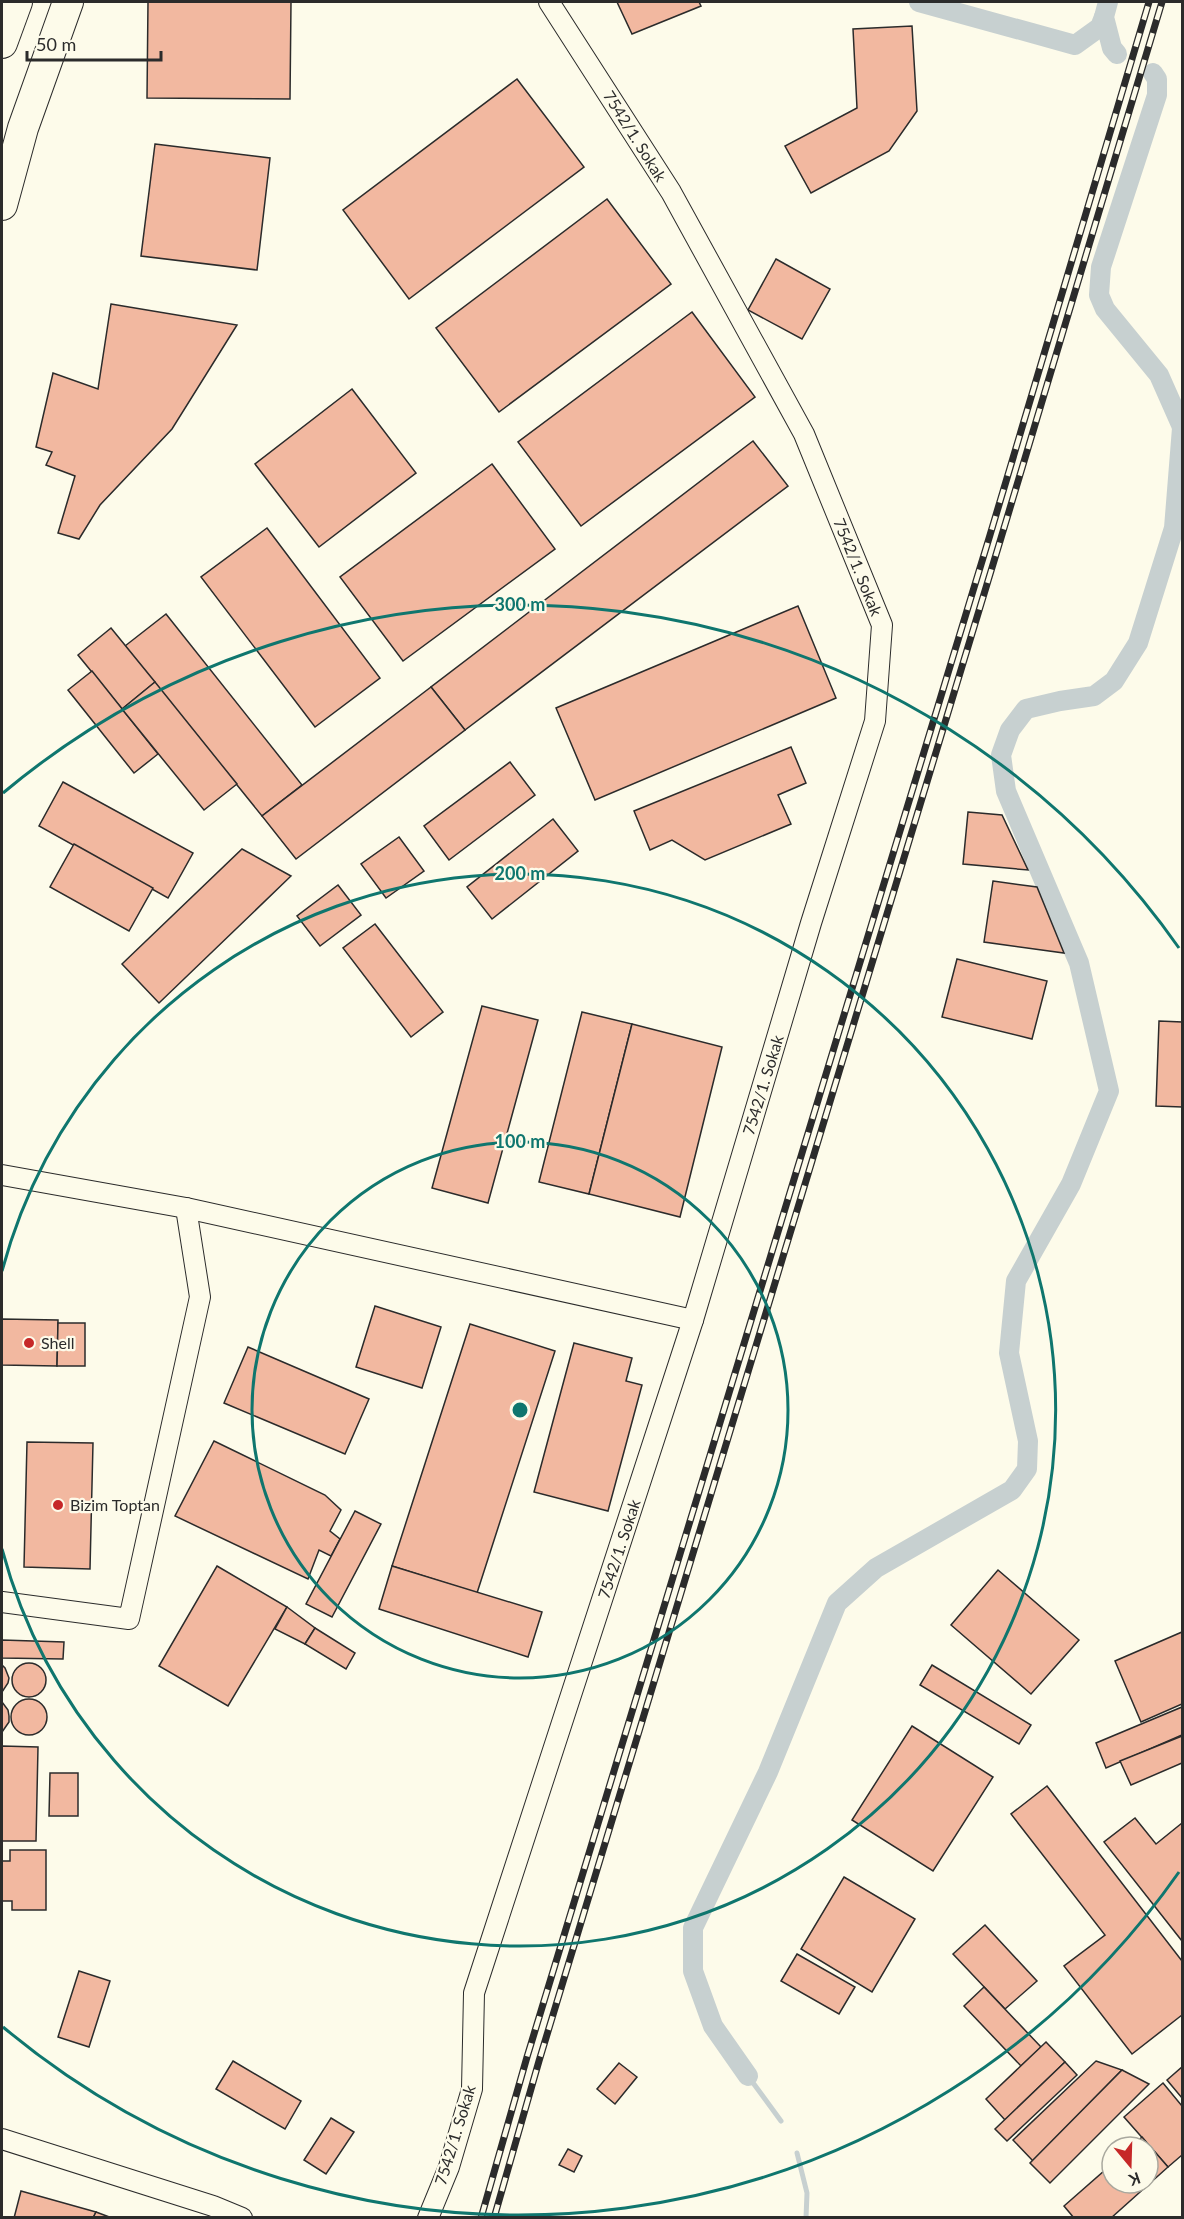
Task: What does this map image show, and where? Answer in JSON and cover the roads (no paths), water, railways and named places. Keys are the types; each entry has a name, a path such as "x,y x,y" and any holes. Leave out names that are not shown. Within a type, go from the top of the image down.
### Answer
{"highway":[{"path":"2,43 17,2"},
{"path":"2,205 23,128 68,2"}],"street":[{"name":"7542/1. Sokak","path":"428,2217 449,2167 472,2089 474,1993 693,1320 811,923 875,721 882,625 804,434 671,192 549,2"},
{"path":"2,1175 186,1208 693,1320"},
{"path":"2,1602 129,1619 200,1297 186,1208"},
{"path":"2,2139 242,2217"}],"waterway":[{"path":"919,2 1075,45 1100,27 1104,17"},
{"path":"1108,2 1104,17 1112,48 1117,54"},
{"path":"1153,73 1157,79 1157,95 1101,267 1099,295 1105,309 1159,375 1182,427"},
{"path":"748,2076 713,2026 693,1971 693,1928 768,1772 837,1603 876,1568 1012,1490 1027,1469 1028,1441 1009,1353 1016,1281 1071,1184 1109,1091 1079,963 1006,791 1001,755 1010,730 1026,709 1094,696 1114,681 1138,643 1174,528 1182,428"},
{"path":"748,2076 781,2121"},
{"path":"797,2153 807,2193 806,2218"}],"railway":[{"path":"481,2218 527,2057 990,535 1149,2"},
{"path":"494,2218 539,2061 1162,2"}],"place":[{"name":"Shell","path":"29,1343"},
{"name":"Bizim Toptan","path":"58,1505"}]}
